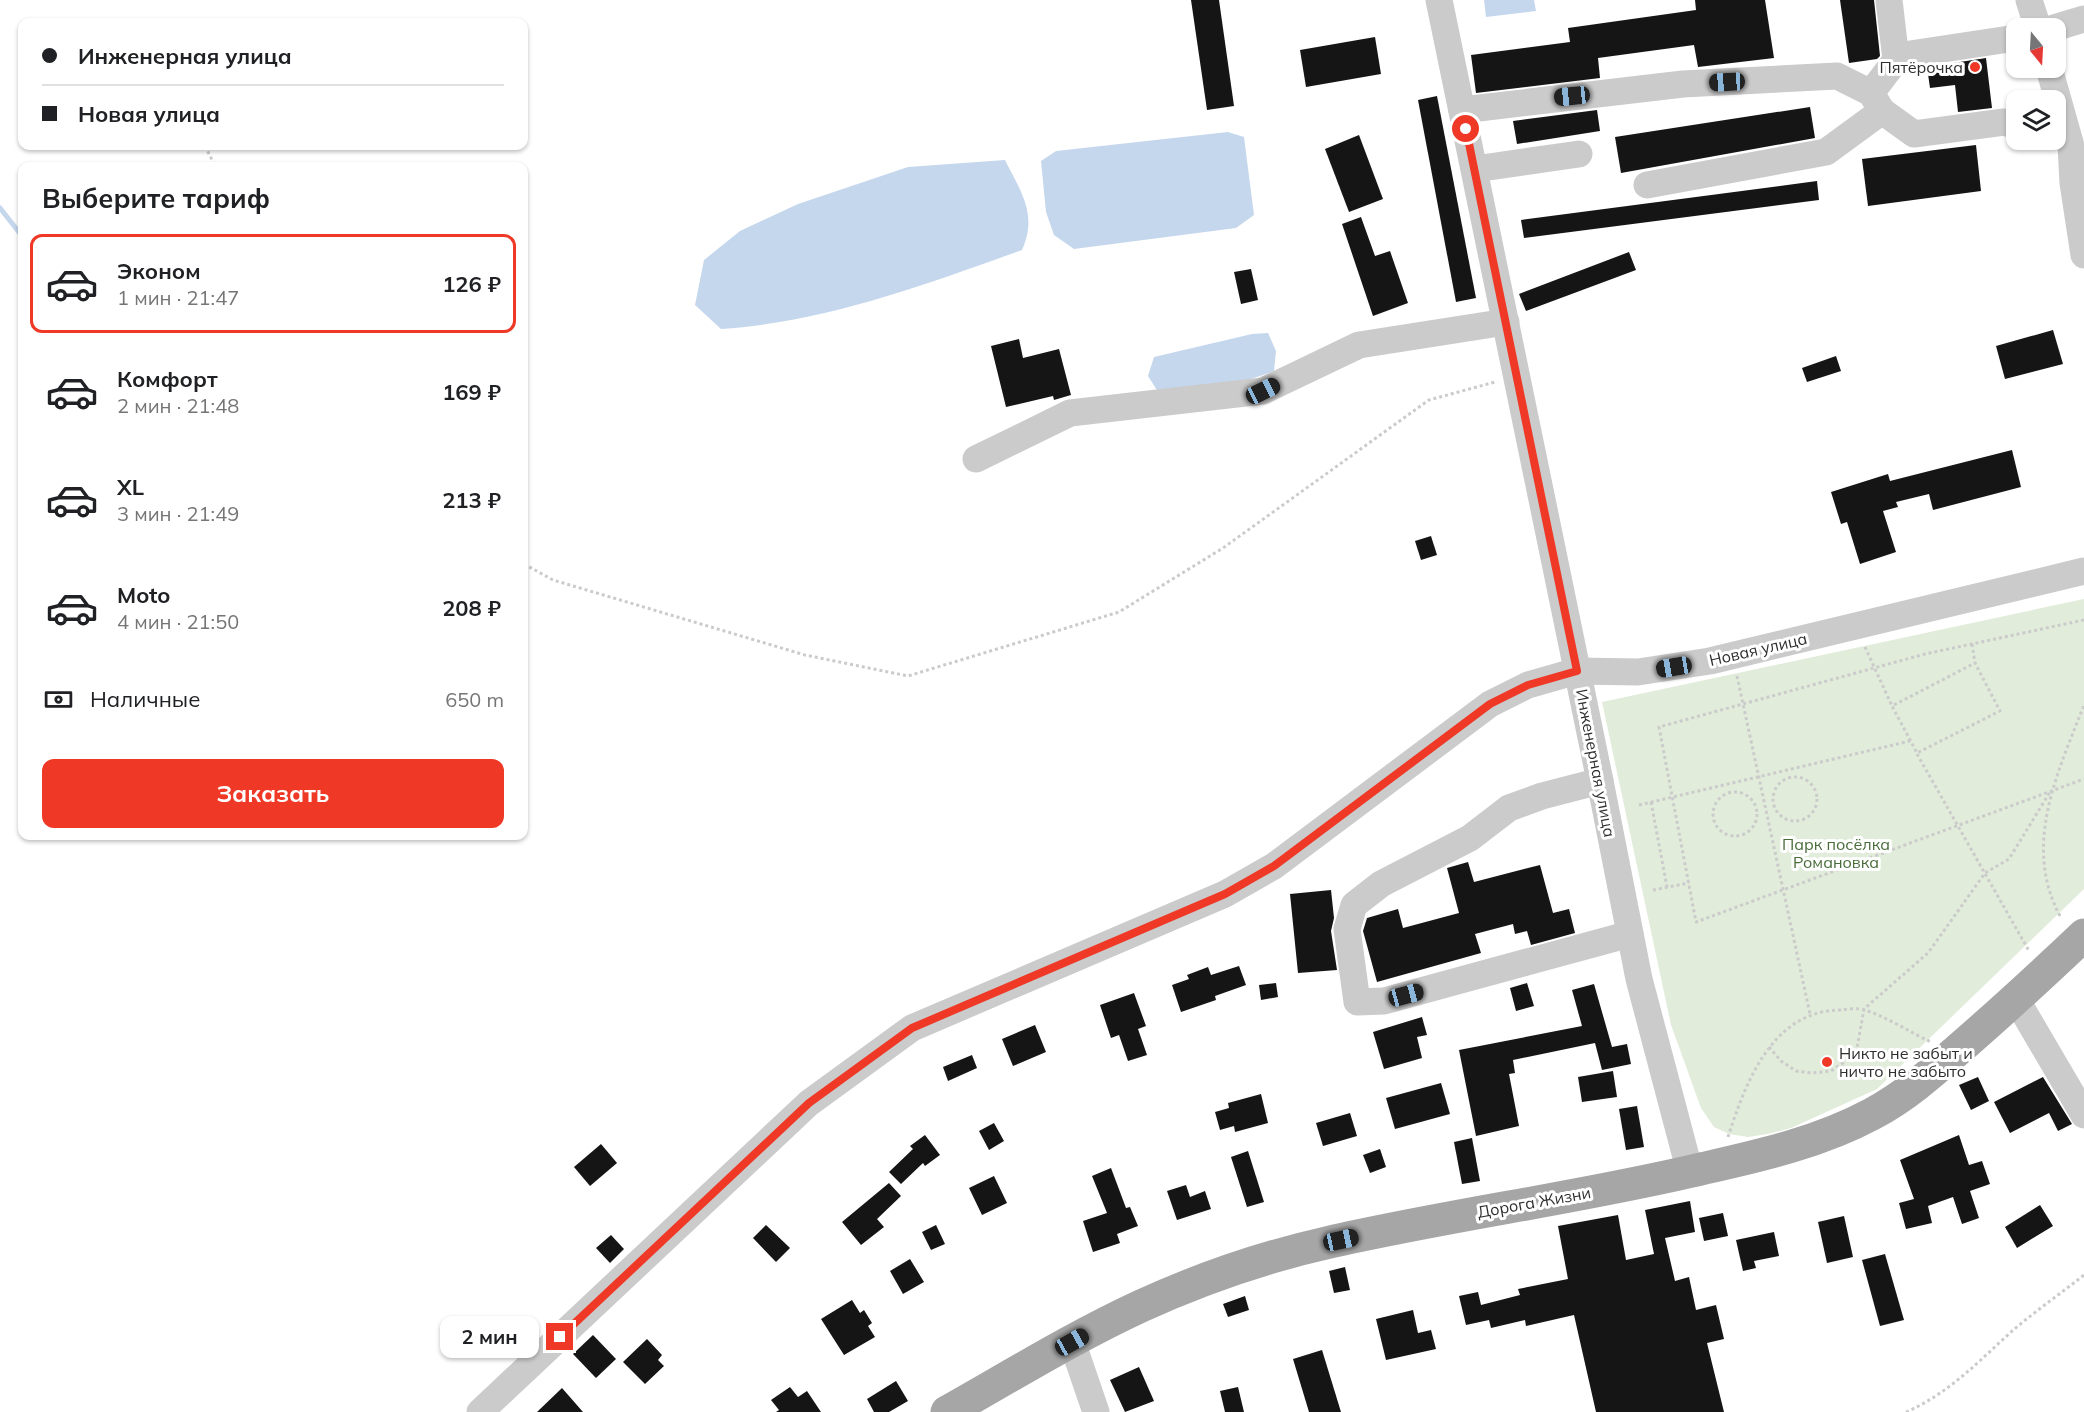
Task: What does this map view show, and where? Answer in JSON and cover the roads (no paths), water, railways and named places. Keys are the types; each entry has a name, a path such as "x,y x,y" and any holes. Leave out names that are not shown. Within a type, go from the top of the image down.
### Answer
{"main road":[{"name":"Дорога Жизни","path":"947,1412 1072,1342 1142,1306 1261,1261 1396,1227 1690,1172 1787,1148 1834,1132 1873,1114 1911,1090 2016,999 2072,925"}],"street":[{"name":"Инженерная улица","path":"1439,0 1518,377 1639,980 1690,1172"},
{"path":"1647,185 1826,152 1876,102 1896,60 1889,0"},
{"path":"2029,0 2035,18"},
{"path":"2066,24 2084,19"},
{"path":"1910,54 2006,40"},
{"path":"1462,110 1683,84 1837,76 1876,102 1914,134 2006,123"},
{"path":"2052,78 2069,136 2073,183 2084,255"},
{"path":"1475,170 1579,154"},
{"path":"976,459 1070,413 1263,391 1359,345 1506,322"},
{"name":"Новая улица","path":"480,1412 809,1103 912,1028 1225,894 1274,866 1490,704 1528,685 1577,671 1638,672 1733,656 2084,571"},
{"path":"1600,781 1542,796 1509,808 1470,838 1382,884 1354,905 1347,930 1357,1002 1384,1001 1630,934"},
{"path":"2016,999 2084,1115"},
{"path":"1072,1342 1096,1412"}],"water":[{"path":"1484,0 1534,0 1536,11 1486,17"},
{"path":"1228,132 1244,137 1254,215 1236,228 1074,249 1054,235 1046,212 1041,161 1056,151"},
{"path":"1005,160 1026,204 1028,226 1022,250 911,289 799,319 721,329 695,305 704,260 740,231 798,204 908,167"},
{"path":"1268,333 1276,351 1274,371 1251,379 1160,395 1148,376 1154,357 1252,334"}],"waterway":[{"path":"0,208 18,231"}],"place":[{"name":"Пятёрочка","path":"1975,67"},
{"name":"Никто не забыт и ничто не забыто","path":"1827,1062"}],"park label":[{"name":"Парк посёлка Романовка","path":"1836,853"}]}
